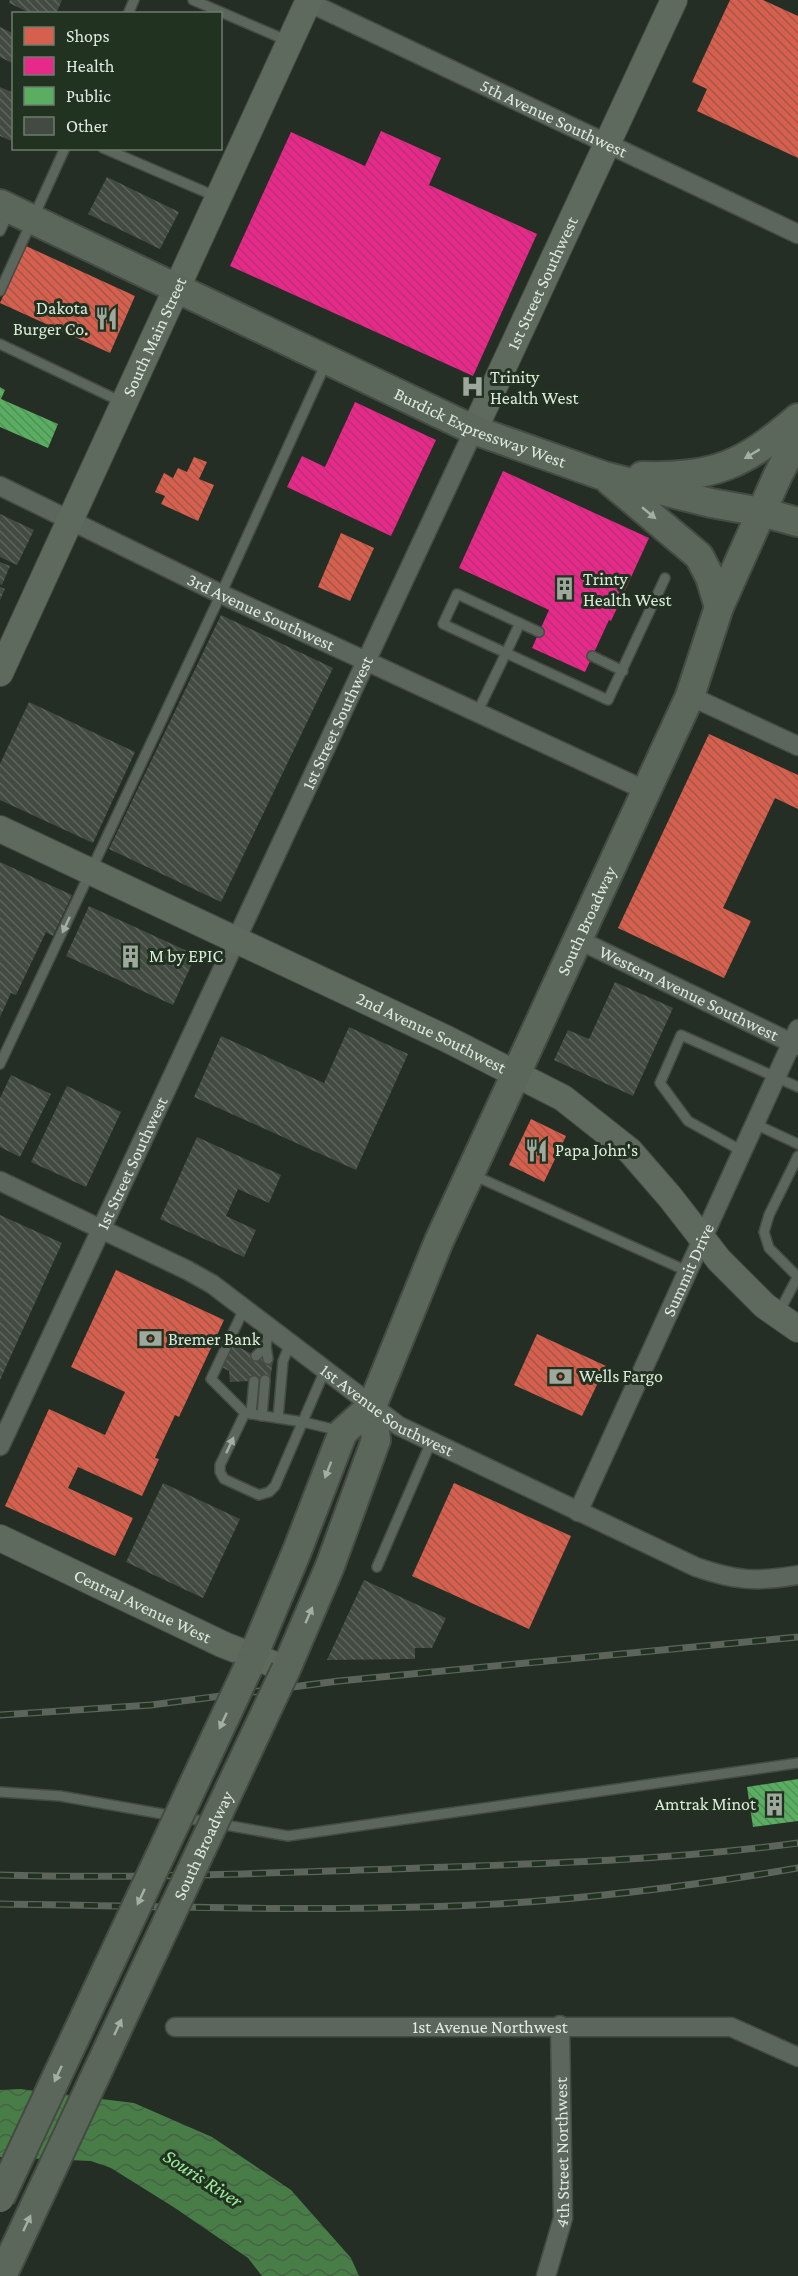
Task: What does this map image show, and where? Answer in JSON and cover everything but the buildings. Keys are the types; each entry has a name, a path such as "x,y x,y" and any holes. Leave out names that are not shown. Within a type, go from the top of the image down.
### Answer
{"main road":[{"name":"Burdick Expressway West","path":"11,216 178,288 474,430 604,476 798,522"},
{"path":"604,476 655,477 701,473 728,466 768,443 798,418"},
{"name":"South Broadway","path":"0,2198 251,1662 344,1432 372,1406 415,1296 690,696 719,607 778,475 798,438"},
{"path":"604,476 699,556 710,577 719,607"},
{"name":"South Broadway","path":"2,2276 286,1669 330,1566 376,1440 372,1406"}],"street":[{"name":"1st Street Southwest","path":"0,1446 674,0"},
{"name":"South Main Street","path":"0,673 309,1"},
{"name":"5th Avenue Southwest","path":"309,1 798,234"},
{"name":"3rd Avenue Southwest","path":"0,486 221,594 647,791"},
{"path":"690,696 798,746"},
{"name":"2nd Avenue Southwest","path":"0,829 436,1034 563,1098 630,1151 670,1197 719,1260 765,1306 788,1322"},
{"name":"Western Avenue Southwest","path":"579,940 796,1039"},
{"name":"Summit Drive","path":"578,1512 775,1078 796,1039"},
{"name":"1st Avenue Southwest","path":"0,1181 212,1284 244,1309 268,1337 290,1344 399,1426 431,1442 717,1575 756,1581 798,1575"},
{"name":"Central Avenue West","path":"0,1538 251,1662 286,1669"},
{"name":"1st Avenue Northwest","path":"175,2027 560,2025 731,2027 798,2057"},
{"name":"4th Street Northwest","path":"546,2276 563,2218 560,2025"}],"lane":[{"path":"193,0 221,12"},
{"path":"222,13 290,42"},
{"path":"0,291 11,216 63,150"},
{"path":"108,150 219,198"},
{"path":"0,344 125,403"},
{"path":"0,1064 221,594 327,361"},
{"path":"539,632 457,594 443,624 608,700 665,578"},
{"path":"477,713 520,623"},
{"path":"592,656 622,671"},
{"path":"742,1151 688,1121 660,1083 681,1035 798,1087"},
{"path":"755,1124 798,1144"},
{"path":"788,1322 798,1277 769,1248 764,1232 798,1156"},
{"path":"470,1174 687,1271"},
{"path":"244,1309 211,1379 248,1414 303,1422 344,1432"},
{"path":"256,1356 268,1337"},
{"path":"268,1337 268,1359"},
{"path":"278,1418 283,1361 290,1344"},
{"path":"254,1381 248,1414 220,1466 220,1472 224,1479 259,1495 269,1492 275,1486 325,1370"},
{"path":"262,1416 265,1380"},
{"path":"377,1567 431,1442"},
{"path":"0,1792 60,1796 288,1836 798,1763"}],"water":[{"name":"Souris River","path":"20,2089 134,2103 212,2137 291,2190 351,2258 359,2276 262,2276 248,2258 111,2168 91,2161 0,2157 0,2090"}],"railway":[{"path":"0,1715 151,1705 339,1681 798,1637"},
{"path":"0,1875 198,1875 597,1861 697,1854 798,1843"},
{"path":"0,1904 310,1908 434,1907 572,1898 647,1890 798,1868"}],"place":[{"name":"Dakota Burger Co.","path":"106,318"},
{"name":"Trinity Health West","path":"472,387"},
{"name":"Trinty Health West","path":"565,589"},
{"name":"M by EPIC","path":"131,956"},
{"name":"Papa John's","path":"537,1150"},
{"name":"Bremer Bank","path":"150,1339"},
{"name":"Wells Fargo","path":"561,1376"},
{"name":"Amtrak Minot","path":"774,1804"}]}
